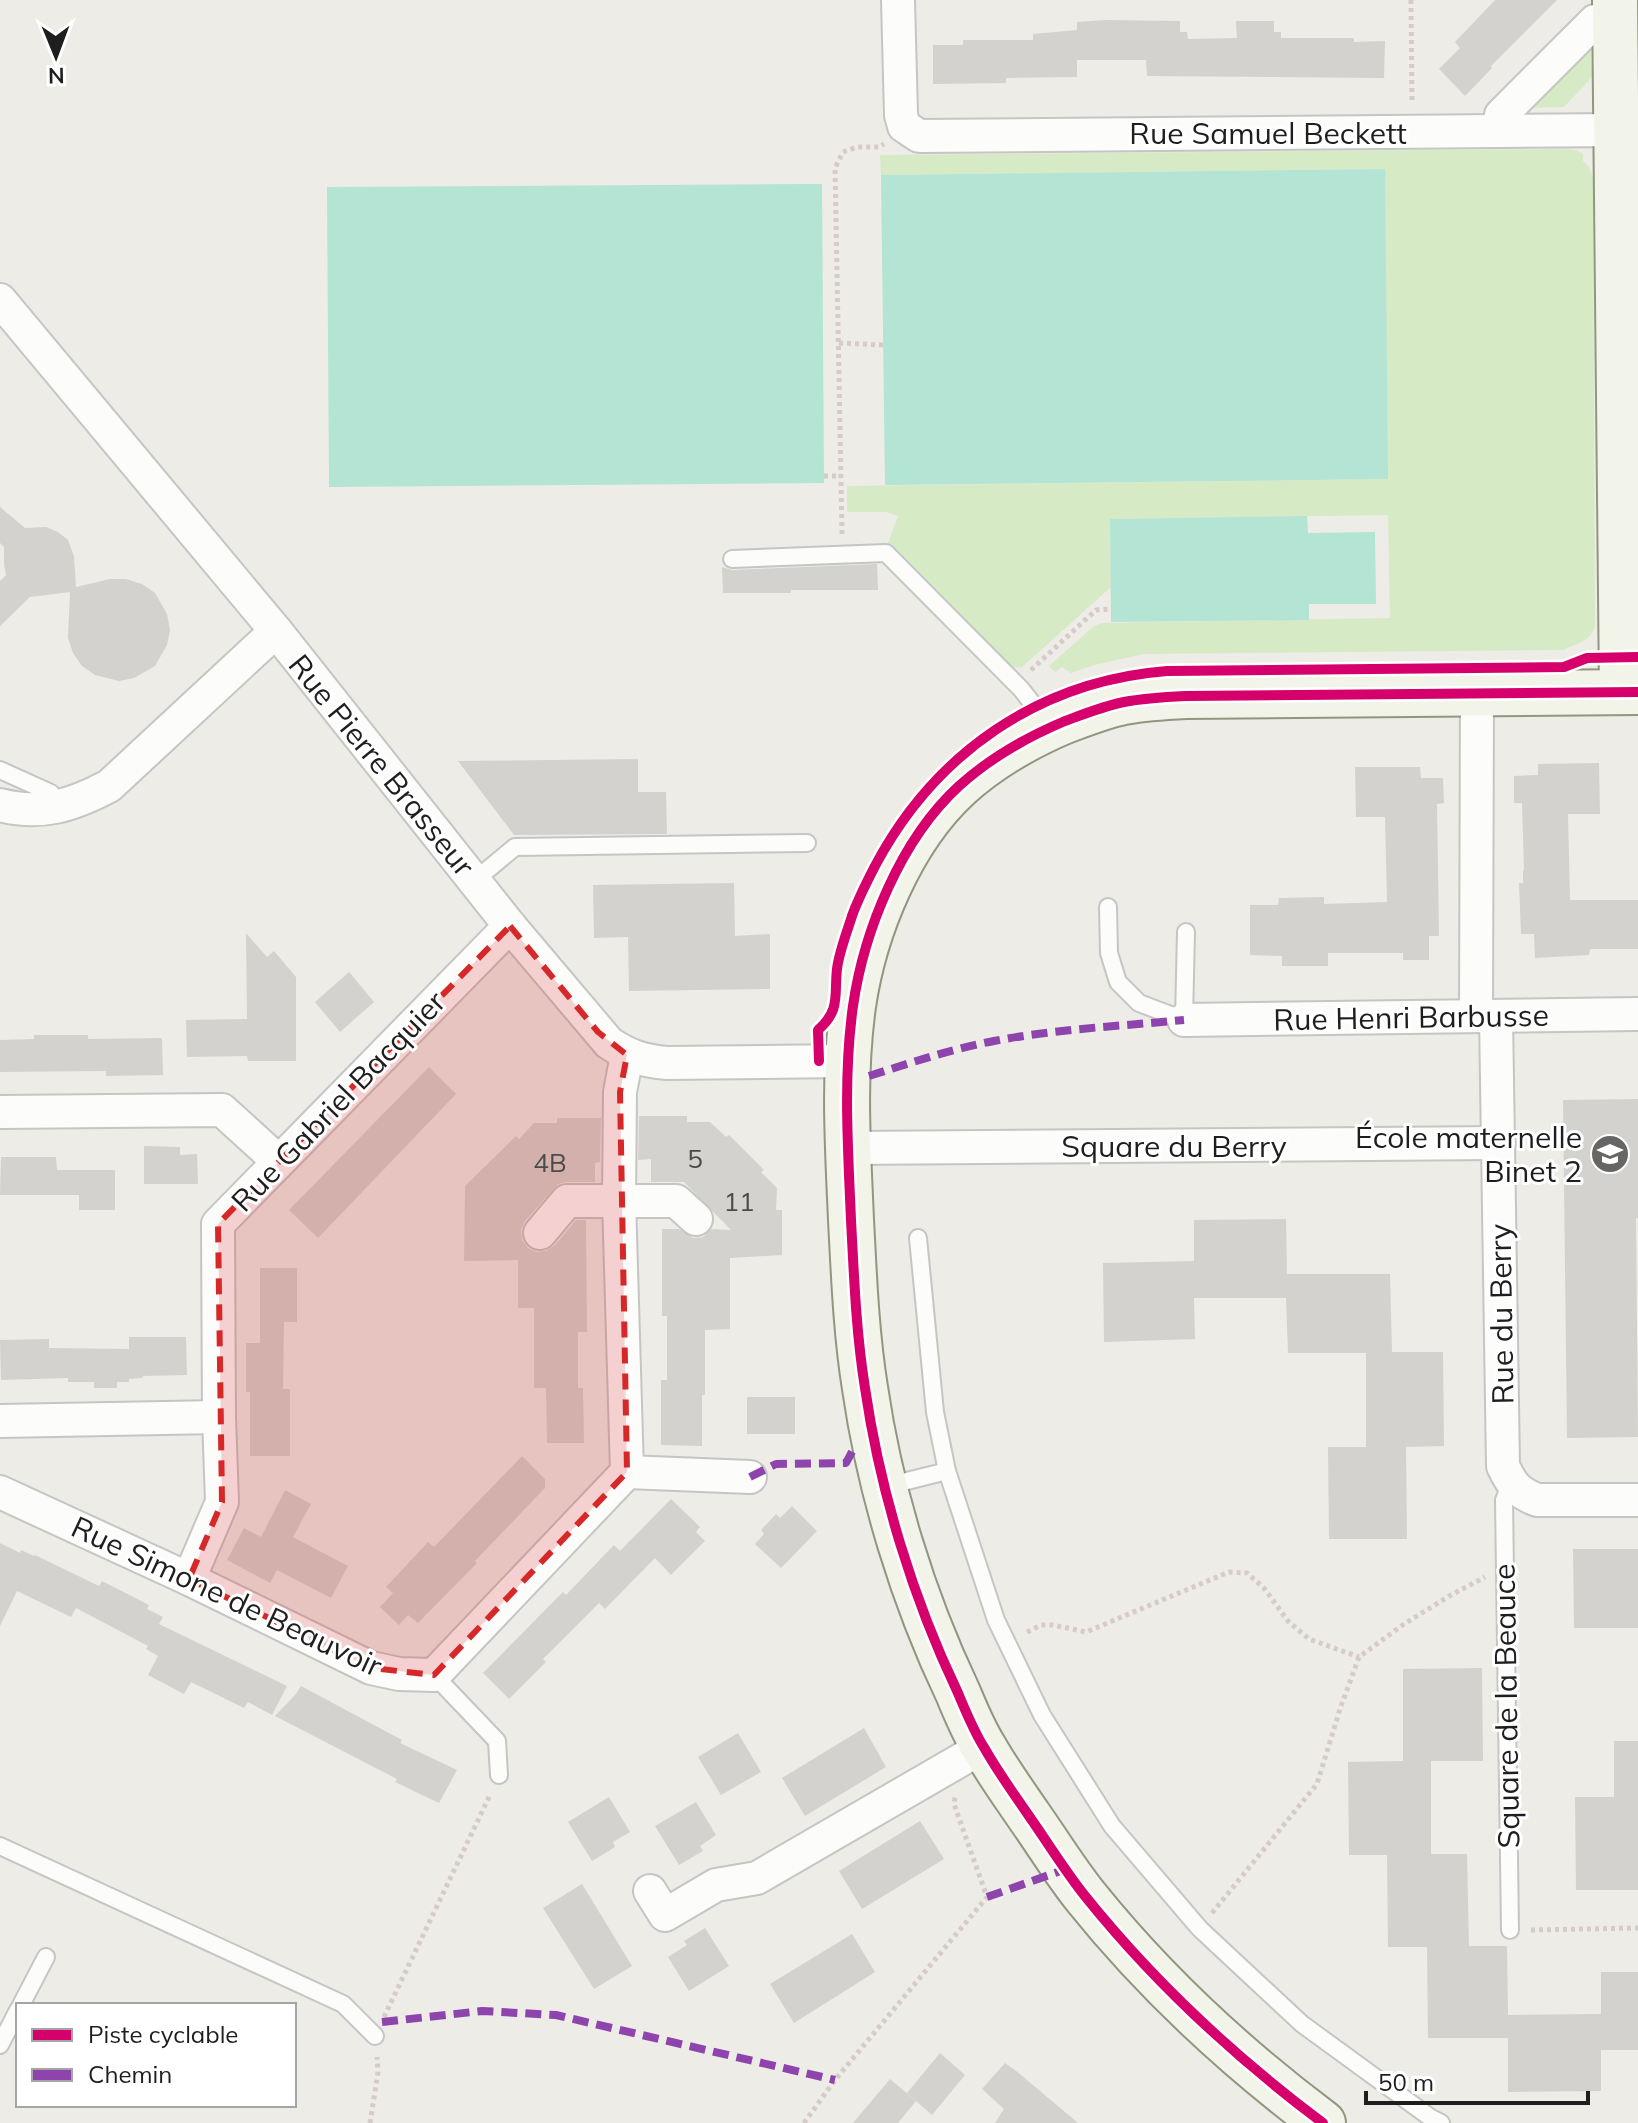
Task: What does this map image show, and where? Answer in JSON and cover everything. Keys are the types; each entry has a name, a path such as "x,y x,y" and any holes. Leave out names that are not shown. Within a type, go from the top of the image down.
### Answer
{"street":[{"path":"898,0 901,115 904,126 915,134"},
{"path":"1323,2123 1197,2019 1084,1895 983,1747 941,1659 920,1604 885,1487 864,1386 855,1304 847,1061 854,1002 866,946 893,878 911,848 932,816 958,787 992,760 1047,729 1121,702 1152,698 1630,692 1628,258 1617,130 1616,10 1595,21 1501,115 1501,131"},
{"name":"Rue Samuel Beckett","path":"915,134 1617,130"},
{"name":"Rue Pierre Brasseur","path":"5,316 276,631 510,926 609,1043 627,1055 667,1063 847,1061"},
{"path":"0,805 35,810 56,807 81,801 109,786 276,631"},
{"name":"Rue du Berry","path":"1477,693 1486,1016 1499,1143 1503,1466 1524,1492"},
{"name":"Rue Gabriel Bacquier","path":"189,1579 222,1502 218,1224 510,926"},
{"name":"Rue Henri Barbusse","path":"1184,1020 1638,1014"},
{"path":"434,1675 627,1472 619,1200 620,1092 627,1055"},
{"path":"0,1112 222,1110 278,1161"},
{"name":"Square du Berry","path":"849,1148 1499,1143"},
{"path":"540,1233 567,1201 676,1201 696,1219"},
{"path":"0,1421 219,1417"},
{"path":"627,1472 750,1477"},
{"name":"Rue Simone de Beauvoir","path":"0,1492 189,1579 371,1668 399,1674 434,1675"},
{"path":"1524,1492 1638,1500"},
{"path":"650,1891 665,1915 716,1885 757,1878 983,1747"}],"lane":[{"path":"732,559 886,553 1016,684 1036,708 1047,729"},
{"path":"0,770 51,793 56,807"},
{"path":"474,881 515,847 807,843"},
{"path":"1108,907 1109,953 1118,982 1139,1003 1184,1020 1186,932"},
{"path":"918,1238 935,1412 947,1471 996,1620 1042,1715 1112,1826 1200,1929 1302,2024 1433,2121"},
{"path":"885,1487 947,1471"},
{"name":"Square de la Beauce","path":"1510,1930 1504,1500 1524,1492"},
{"path":"434,1675 497,1741 499,1775"},
{"path":"0,1846 343,2004 375,2036"},
{"path":"22,2003 46,1957"},
{"path":"0,2045 16,2014"}],"path":[{"path":"1411,0 1413,115"},
{"path":"842,555 835,168 843,152 857,147 879,147 915,134"},
{"path":"839,343 883,345"},
{"path":"824,476 841,476"},
{"path":"1016,684 1096,610 1111,609"},
{"path":"1200,1929 1317,1784 1359,1657 1451,1595 1504,1568"},
{"path":"1007,1642 1041,1625 1086,1632 1229,1572 1247,1573 1264,1588 1288,1621 1309,1639 1359,1657"},
{"path":"370,2123 378,2072 375,2036 499,1775"},
{"path":"804,2123 835,2080 987,1897 954,1804 955,1794"},
{"path":"1510,1930 1638,1928"}],"highlighted area":[{"path":"510,926 598,1032 627,1055 620,1092 627,1472 434,1675 371,1668 189,1579 222,1502 218,1224"}],"green space":[{"path":"1590,37 1592,77 1564,107 1520,108"},
{"path":"1568,149 1583,154 1583,161 1593,178 1595,626 1587,639 1578,644 1563,650 1144,654 1071,673 1062,667 1055,672 1049,666 1094,626 1102,623 1390,618 1388,515 1110,519 1111,587 1022,667 1012,668 887,546 898,516 886,512 847,512 847,486 1387,479 1384,169 881,175 880,155"},
{"path":"1385,169 1388,479 885,485 881,175"},
{"path":"822,184 824,483 329,487 327,187"},
{"path":"1307,516 1308,533 1375,532 1376,604 1309,604 1309,620 1111,622 1110,519"}],"building":[{"path":"1495,0 1557,0 1465,96 1439,69 1460,48 1455,42"},
{"path":"1180,21 1180,32 1187,32 1188,39 1237,38 1236,21 1274,21 1274,32 1281,32 1281,38 1385,41 1384,78 1147,76 1146,60 1077,60 1077,77 1006,78 1006,83 933,84 933,45 963,45 963,40 1033,40 1033,34 1077,30 1077,22"},
{"path":"0,507 25,528 46,527 68,540 74,556 76,587 110,579 126,579 142,584 155,593 167,614 170,630 167,645 155,666 134,678 119,681 95,675 82,666 68,638 70,592 30,597 0,626 0,581 6,575 4,547 0,543"},
{"path":"877,564 878,590 723,593 722,567 732,570"},
{"path":"638,759 638,792 666,792 667,834 514,835 458,761"},
{"path":"1599,763 1600,814 1568,814 1570,900 1638,900 1638,949 1590,949 1589,955 1535,958 1534,934 1521,934 1519,883 1523,883 1524,870 1522,803 1514,803 1514,776 1538,775 1538,764"},
{"path":"1355,767 1420,767 1421,778 1443,778 1444,803 1437,804 1439,936 1429,936 1429,960 1403,960 1403,953 1328,953 1328,966 1282,966 1282,956 1250,955 1250,905 1278,905 1279,898 1324,897 1324,904 1387,902 1385,817 1356,817"},
{"path":"734,883 735,936 770,934 770,989 629,991 628,937 594,938 593,885"},
{"path":"246,933 267,957 274,951 296,977 296,1061 248,1061 247,1056 187,1057 186,1020 247,1019"},
{"path":"349,972 374,1002 340,1032 315,1002"},
{"path":"34,1035 88,1035 88,1039 162,1038 163,1075 106,1076 106,1071 0,1072 0,1040 34,1039"},
{"path":"429,1067 456,1094 318,1238 289,1210"},
{"path":"1638,1099 1638,1437 1567,1438 1563,1100"},
{"path":"639,1116 687,1116 687,1122 710,1122 726,1137 729,1135 764,1170 761,1172 777,1188 776,1210 782,1210 782,1255 730,1258 730,1329 705,1330 702,1446 661,1445 661,1380 667,1380 667,1316 662,1316 662,1229 679,1229 693,1238 703,1237 711,1229 731,1230 684,1182 651,1182 651,1159 638,1160"},
{"path":"557,1118 601,1118 600,1162 595,1163 595,1182 558,1184 525,1221 521,1230 522,1240 528,1248 537,1252 546,1251 576,1220 586,1220 587,1332 578,1332 578,1388 583,1388 584,1443 547,1443 546,1388 534,1388 534,1308 518,1308 518,1260 464,1261 465,1186 516,1136 519,1139 534,1123 557,1123"},
{"path":"144,1146 180,1147 180,1155 197,1154 198,1184 144,1184"},
{"path":"1,1157 56,1157 57,1170 115,1170 115,1210 79,1210 79,1195 0,1195"},
{"path":"1286,1219 1287,1274 1390,1274 1392,1352 1443,1352 1444,1446 1406,1447 1407,1539 1329,1539 1328,1447 1366,1447 1366,1353 1288,1353 1286,1298 1194,1298 1195,1339 1104,1342 1103,1263 1194,1261 1194,1220"},
{"path":"260,1268 297,1268 297,1322 284,1322 283,1389 290,1389 290,1456 250,1456 246,1343 260,1343"},
{"path":"129,1337 186,1337 187,1375 143,1376 129,1379 129,1382 117,1382 117,1388 94,1388 94,1382 68,1382 68,1378 1,1380 0,1340 49,1339 49,1348 129,1349"},
{"path":"747,1397 795,1397 795,1434 747,1434"},
{"path":"522,1456 545,1479 545,1488 418,1623 408,1615 399,1625 380,1607 393,1593 386,1587 428,1542 434,1547"},
{"path":"285,1490 311,1504 293,1537 348,1566 331,1598 277,1570 270,1583 227,1560 244,1528 261,1537"},
{"path":"671,1499 700,1527 696,1532 705,1541 671,1575 655,1558 605,1609 599,1603 543,1659 546,1662 509,1699 483,1673 563,1592 566,1595 614,1545 620,1551"},
{"path":"792,1506 817,1531 781,1568 755,1544 764,1534 761,1530 776,1514 780,1518"},
{"path":"0,1543 20,1553 21,1550 35,1555 99,1586 102,1581 149,1605 147,1609 163,1617 159,1624 287,1686 272,1715 248,1702 244,1708 191,1682 184,1694 148,1675 158,1656 146,1649 148,1646 76,1608 71,1617 17,1591 0,1626"},
{"path":"1573,1549 1638,1549 1638,1628 1574,1628"},
{"path":"1482,1668 1483,1761 1431,1761 1431,1854 1467,1854 1469,1946 1507,1946 1508,2015 1601,2014 1601,1972 1638,1972 1638,2050 1601,2050 1601,2091 1508,2092 1508,2038 1428,2038 1427,1947 1388,1947 1387,1855 1349,1855 1348,1762 1403,1761 1403,1669"},
{"path":"301,1686 402,1740 400,1743 457,1770 439,1803 275,1716"},
{"path":"864,1728 886,1767 805,1816 782,1778"},
{"path":"738,1733 761,1772 721,1795 698,1757"},
{"path":"1614,1741 1638,1741 1638,1890 1576,1890 1575,1797 1614,1797"},
{"path":"609,1797 630,1832 613,1842 615,1847 592,1861 568,1822"},
{"path":"696,1802 716,1835 700,1846 703,1851 679,1865 655,1826"},
{"path":"920,1821 944,1859 862,1909 839,1871"},
{"path":"582,1884 632,1966 594,1989 543,1908"},
{"path":"705,1928 729,1966 689,1991 668,1957 687,1945 684,1941"},
{"path":"852,1934 875,1972 794,2023 770,1984"},
{"path":"940,2053 965,2075 932,2115 907,2093"},
{"path":"1005,2063 1078,2123 995,2123 1004,2109 982,2089"},
{"path":"890,2079 916,2101 898,2123 853,2123"}],"marked path":[{"path":"869,1076 994,1041 1184,1020"},
{"path":"750,1477 776,1464 846,1463 855,1446"},
{"path":"987,1897 1066,1869"},
{"path":"382,2022 482,2011 556,2015 835,2080"}],"cycle path":[{"path":"819,1061 818,1030 830,1016 835,1002 841,949 875,866 928,789 960,757 1034,707 1076,690 1120,678 1167,671 1564,667 1587,658 1638,657"},
{"path":"1323,2123 1227,2045 1167,1988 1111,1928 1006,1783 967,1715 942,1657 913,1582 889,1505 871,1427 859,1346 847,1113 850,1033 858,977 888,887 938,808 959,786 996,757 1065,721 1124,702 1186,696 1638,692"}],"place":[{"name":"École maternelle Binet 2","path":"1610,1154"}]}
